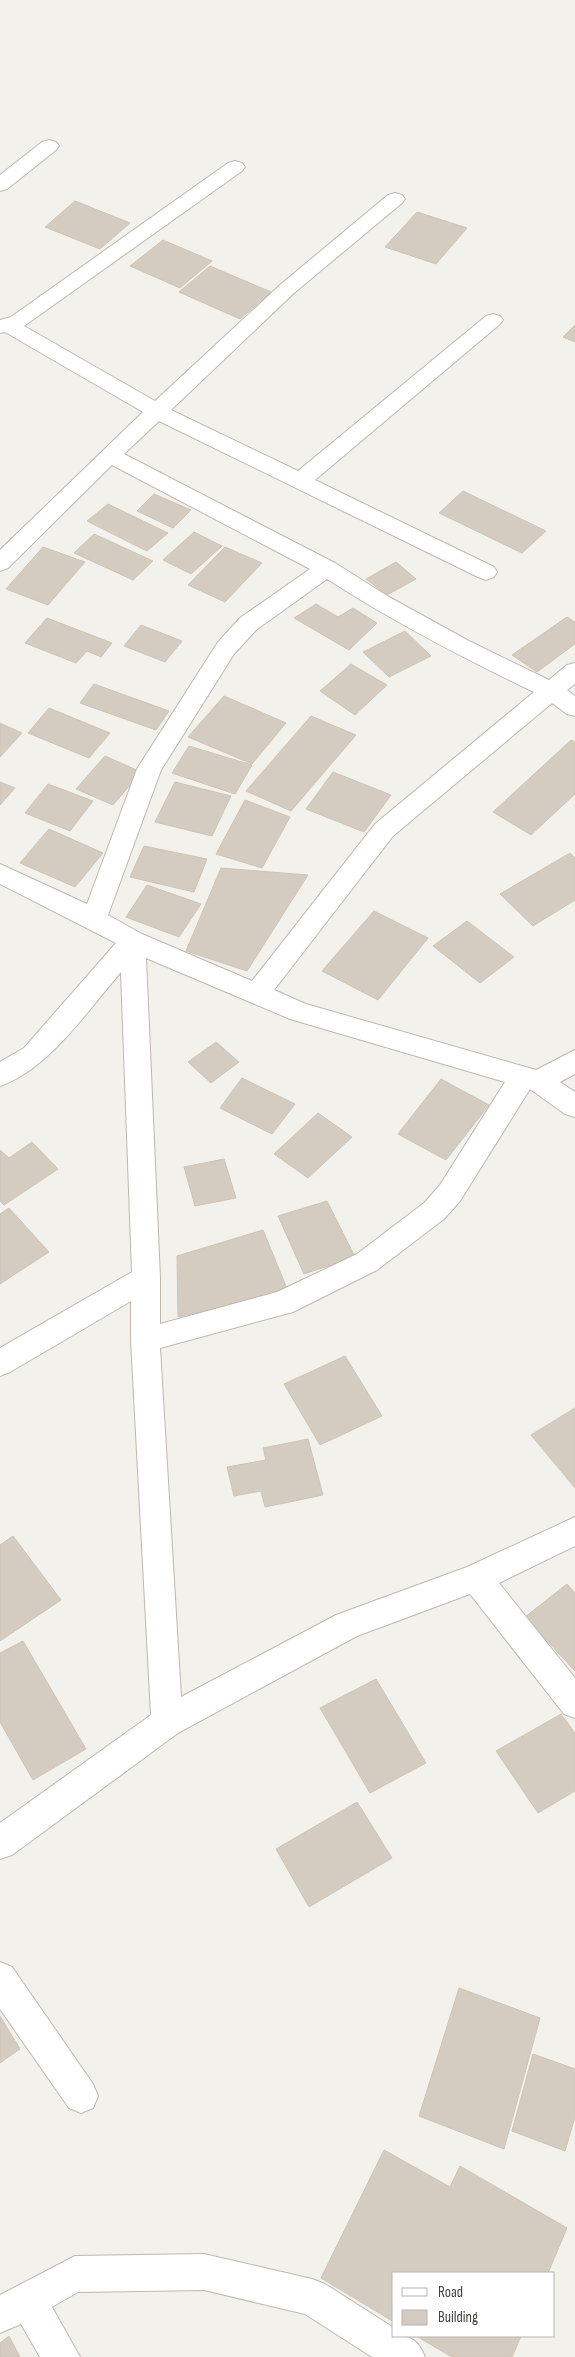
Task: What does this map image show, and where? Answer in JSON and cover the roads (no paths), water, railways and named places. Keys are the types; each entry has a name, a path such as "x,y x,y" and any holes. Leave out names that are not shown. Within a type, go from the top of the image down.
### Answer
{"street":[{"path":"0,185 49,146"},
{"path":"4,326 18,321 124,248 235,167"},
{"path":"0,563 110,455 288,289 395,199"},
{"path":"300,481 493,320"},
{"path":"4,326 158,412 486,572"},
{"path":"110,455 327,568 381,603 461,647 550,692 575,708"},
{"path":"94,919 149,769 226,648 248,624 327,568"},
{"path":"256,994 384,830 575,671"},
{"path":"0,873 94,919 133,941 299,1012 530,1079 575,1106"},
{"path":"0,1075 34,1055 133,941"},
{"path":"133,941 146,1278 145,1340 167,1722"},
{"path":"145,1340 283,1303 367,1262 434,1211 450,1193 530,1079 575,1061"},
{"path":"0,1363 146,1278"},
{"path":"0,1843 167,1722 347,1625 476,1578 575,1531"},
{"path":"476,1578 575,1703"},
{"path":"0,1980 81,2096"},
{"path":"61,2357 14,2308 74,2274 204,2272 312,2296 406,2357"}]}
